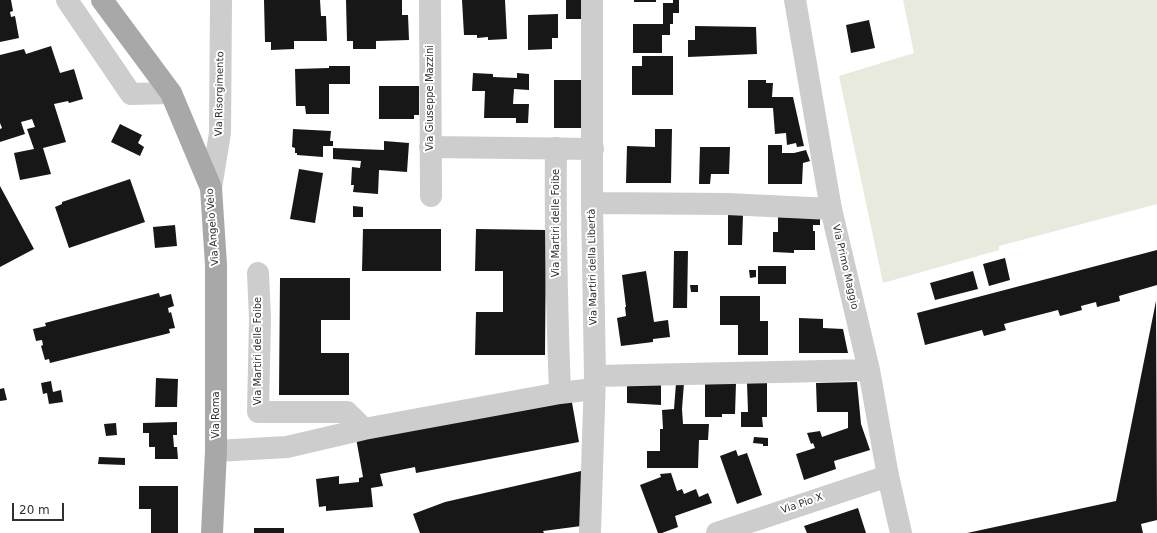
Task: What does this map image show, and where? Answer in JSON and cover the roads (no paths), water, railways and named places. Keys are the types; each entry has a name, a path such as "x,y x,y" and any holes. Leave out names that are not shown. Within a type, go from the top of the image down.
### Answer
{"main road":[{"name":"Via Angelo Velo","path":"102,0 171,93 211,188 216,265 216,298"},
{"name":"Via Roma","path":"212,533 216,452 216,298"}],"street":[{"path":"67,0 131,94 171,93"},
{"name":"Via Risorgimento","path":"211,188 220,133 222,0"},
{"name":"Via Giuseppe Mazzini","path":"430,0 431,196"},
{"name":"Via Martiri della Libertà","path":"590,533 594,382 592,0"},
{"name":"Via Primo Maggio","path":"795,0 831,209 869,370 888,476 901,533"},
{"path":"430,147 593,149"},
{"name":"Via Martiri delle Foibe","path":"556,148 556,285 560,393"},
{"path":"592,203 726,204 831,209"},
{"name":"Via Martiri delle Foibe","path":"258,273 260,318 258,412 347,412 364,429"},
{"path":"216,452 287,447 364,429 560,393 594,382 869,370"},
{"name":"Via Pio X","path":"717,533 888,476"}]}
